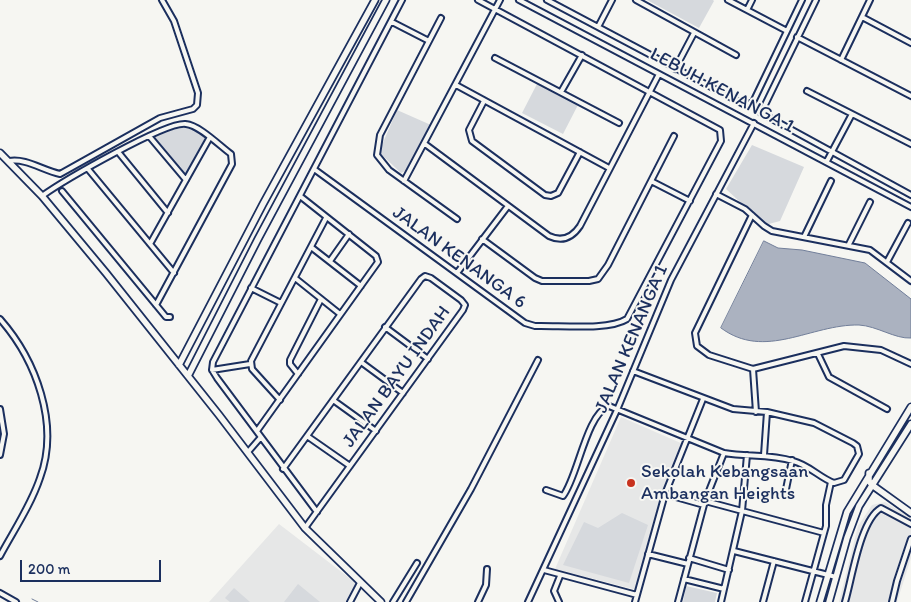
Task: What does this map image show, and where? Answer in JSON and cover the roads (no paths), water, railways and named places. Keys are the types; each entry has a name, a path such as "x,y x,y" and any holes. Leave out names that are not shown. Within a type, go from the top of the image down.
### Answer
{"street":[{"path":"9,161 24,160 38,168 60,174 160,118 193,109 197,105 198,93 174,21 162,0"},
{"path":"179,365 263,204 375,0"},
{"path":"188,376 262,230 386,0"},
{"path":"212,370 216,354 402,0"},
{"name":"JALAN KENANGA 6","path":"314,169 525,323 535,326 621,323 630,314 690,201 722,135 720,130 478,0"},
{"path":"404,181 500,0"},
{"name":"LEBUH KENANGA 1","path":"519,0 911,207"},
{"path":"547,0 745,105 750,104 802,0"},
{"path":"598,28 612,0"},
{"path":"636,0 736,55"},
{"path":"728,0 787,31"},
{"path":"747,10 752,0"},
{"path":"816,0 762,113 911,195"},
{"path":"841,60 870,0"},
{"path":"862,17 911,43"},
{"path":"441,18 377,146 377,155 381,163 457,220"},
{"path":"392,22 429,41"},
{"path":"675,68 694,33"},
{"path":"797,37 911,96"},
{"path":"561,92 582,55"},
{"path":"496,58 619,122"},
{"path":"425,144 548,236 564,239 576,232 659,74"},
{"path":"456,85 609,168"},
{"path":"807,90 911,144"},
{"path":"484,101 469,130 472,141 546,195 551,196 558,193 580,152"},
{"path":"827,162 852,114"},
{"path":"42,196 149,136 184,123 190,124 210,137 231,154 232,164 156,305"},
{"name":"JALAN KENANGA 1","path":"528,602 617,410 670,280 754,123"},
{"path":"149,136 186,180"},
{"path":"482,239 535,278 542,281 589,281 598,279 603,274 674,136"},
{"path":"150,244 210,137"},
{"path":"0,152 42,196 188,376 305,528 381,602"},
{"path":"119,153 168,213"},
{"path":"88,169 174,273"},
{"path":"651,181 690,201"},
{"path":"804,237 831,181"},
{"path":"62,191 166,317 170,317"},
{"path":"716,194 752,215 772,231 849,244 870,250 911,280"},
{"path":"258,432 375,267 378,259 300,196"},
{"path":"849,244 870,202"},
{"path":"457,273 508,206"},
{"path":"752,215 694,333 694,340 697,346 709,355 753,369 844,346 860,346 881,350 911,364"},
{"path":"250,364 326,218"},
{"path":"887,262 908,223"},
{"path":"330,262 349,234"},
{"path":"311,248 361,286"},
{"name":"JALAN BAYU INDAH","path":"283,469 421,279 425,276 432,278 465,305 305,528"},
{"path":"295,278 340,314"},
{"path":"251,288 281,303"},
{"path":"298,374 290,364 290,360 321,299"},
{"path":"0,319 18,344 42,394 48,430 41,477 0,556"},
{"path":"385,327 428,358"},
{"path":"818,354 829,377 887,409"},
{"path":"406,602 475,480 538,360"},
{"path":"361,362 404,392"},
{"path":"212,370 250,364"},
{"path":"250,364 280,400"},
{"path":"753,369 756,412"},
{"path":"212,370 283,469 317,512"},
{"path":"546,490 563,496 600,414 610,406 724,452 747,455 764,454 792,460 831,482 841,482 852,469 859,454 857,446 853,443 814,423 767,412 733,409 633,372"},
{"path":"635,602 665,494 686,437 703,399"},
{"path":"333,400 376,431"},
{"path":"820,602 844,519 858,491 911,407"},
{"path":"0,409 2,434 0,455"},
{"path":"764,454 767,412"},
{"path":"829,602 855,515 911,424"},
{"path":"307,436 350,466"},
{"path":"248,452 261,437"},
{"path":"678,602 704,503 724,452"},
{"path":"721,602 742,510 747,455"},
{"path":"785,494 792,460"},
{"path":"870,473 869,481 872,485 911,513"},
{"path":"805,602 824,533 827,497 831,482"},
{"path":"858,491 872,485"},
{"path":"665,494 742,510 824,533"},
{"path":"845,602 865,530 876,511 881,508 887,510 911,524"},
{"path":"892,602 911,538"},
{"path":"0,545 5,546"},
{"path":"734,551 836,577"},
{"path":"648,554 688,564"},
{"path":"689,558 729,570"},
{"path":"763,602 774,562"},
{"path":"393,602 417,563"},
{"path":"478,602 486,585 487,569"},
{"path":"544,570 560,576 637,595"},
{"path":"559,602 554,591 560,576"},
{"path":"684,579 724,589"},
{"path":"350,602 360,583"},
{"path":"0,593 16,602"}],"waterway":[{"path":"32,599 38,602"}],"place":[{"name":"Sekolah Kebangsaan Ambangan Heights","path":"631,483"}]}
